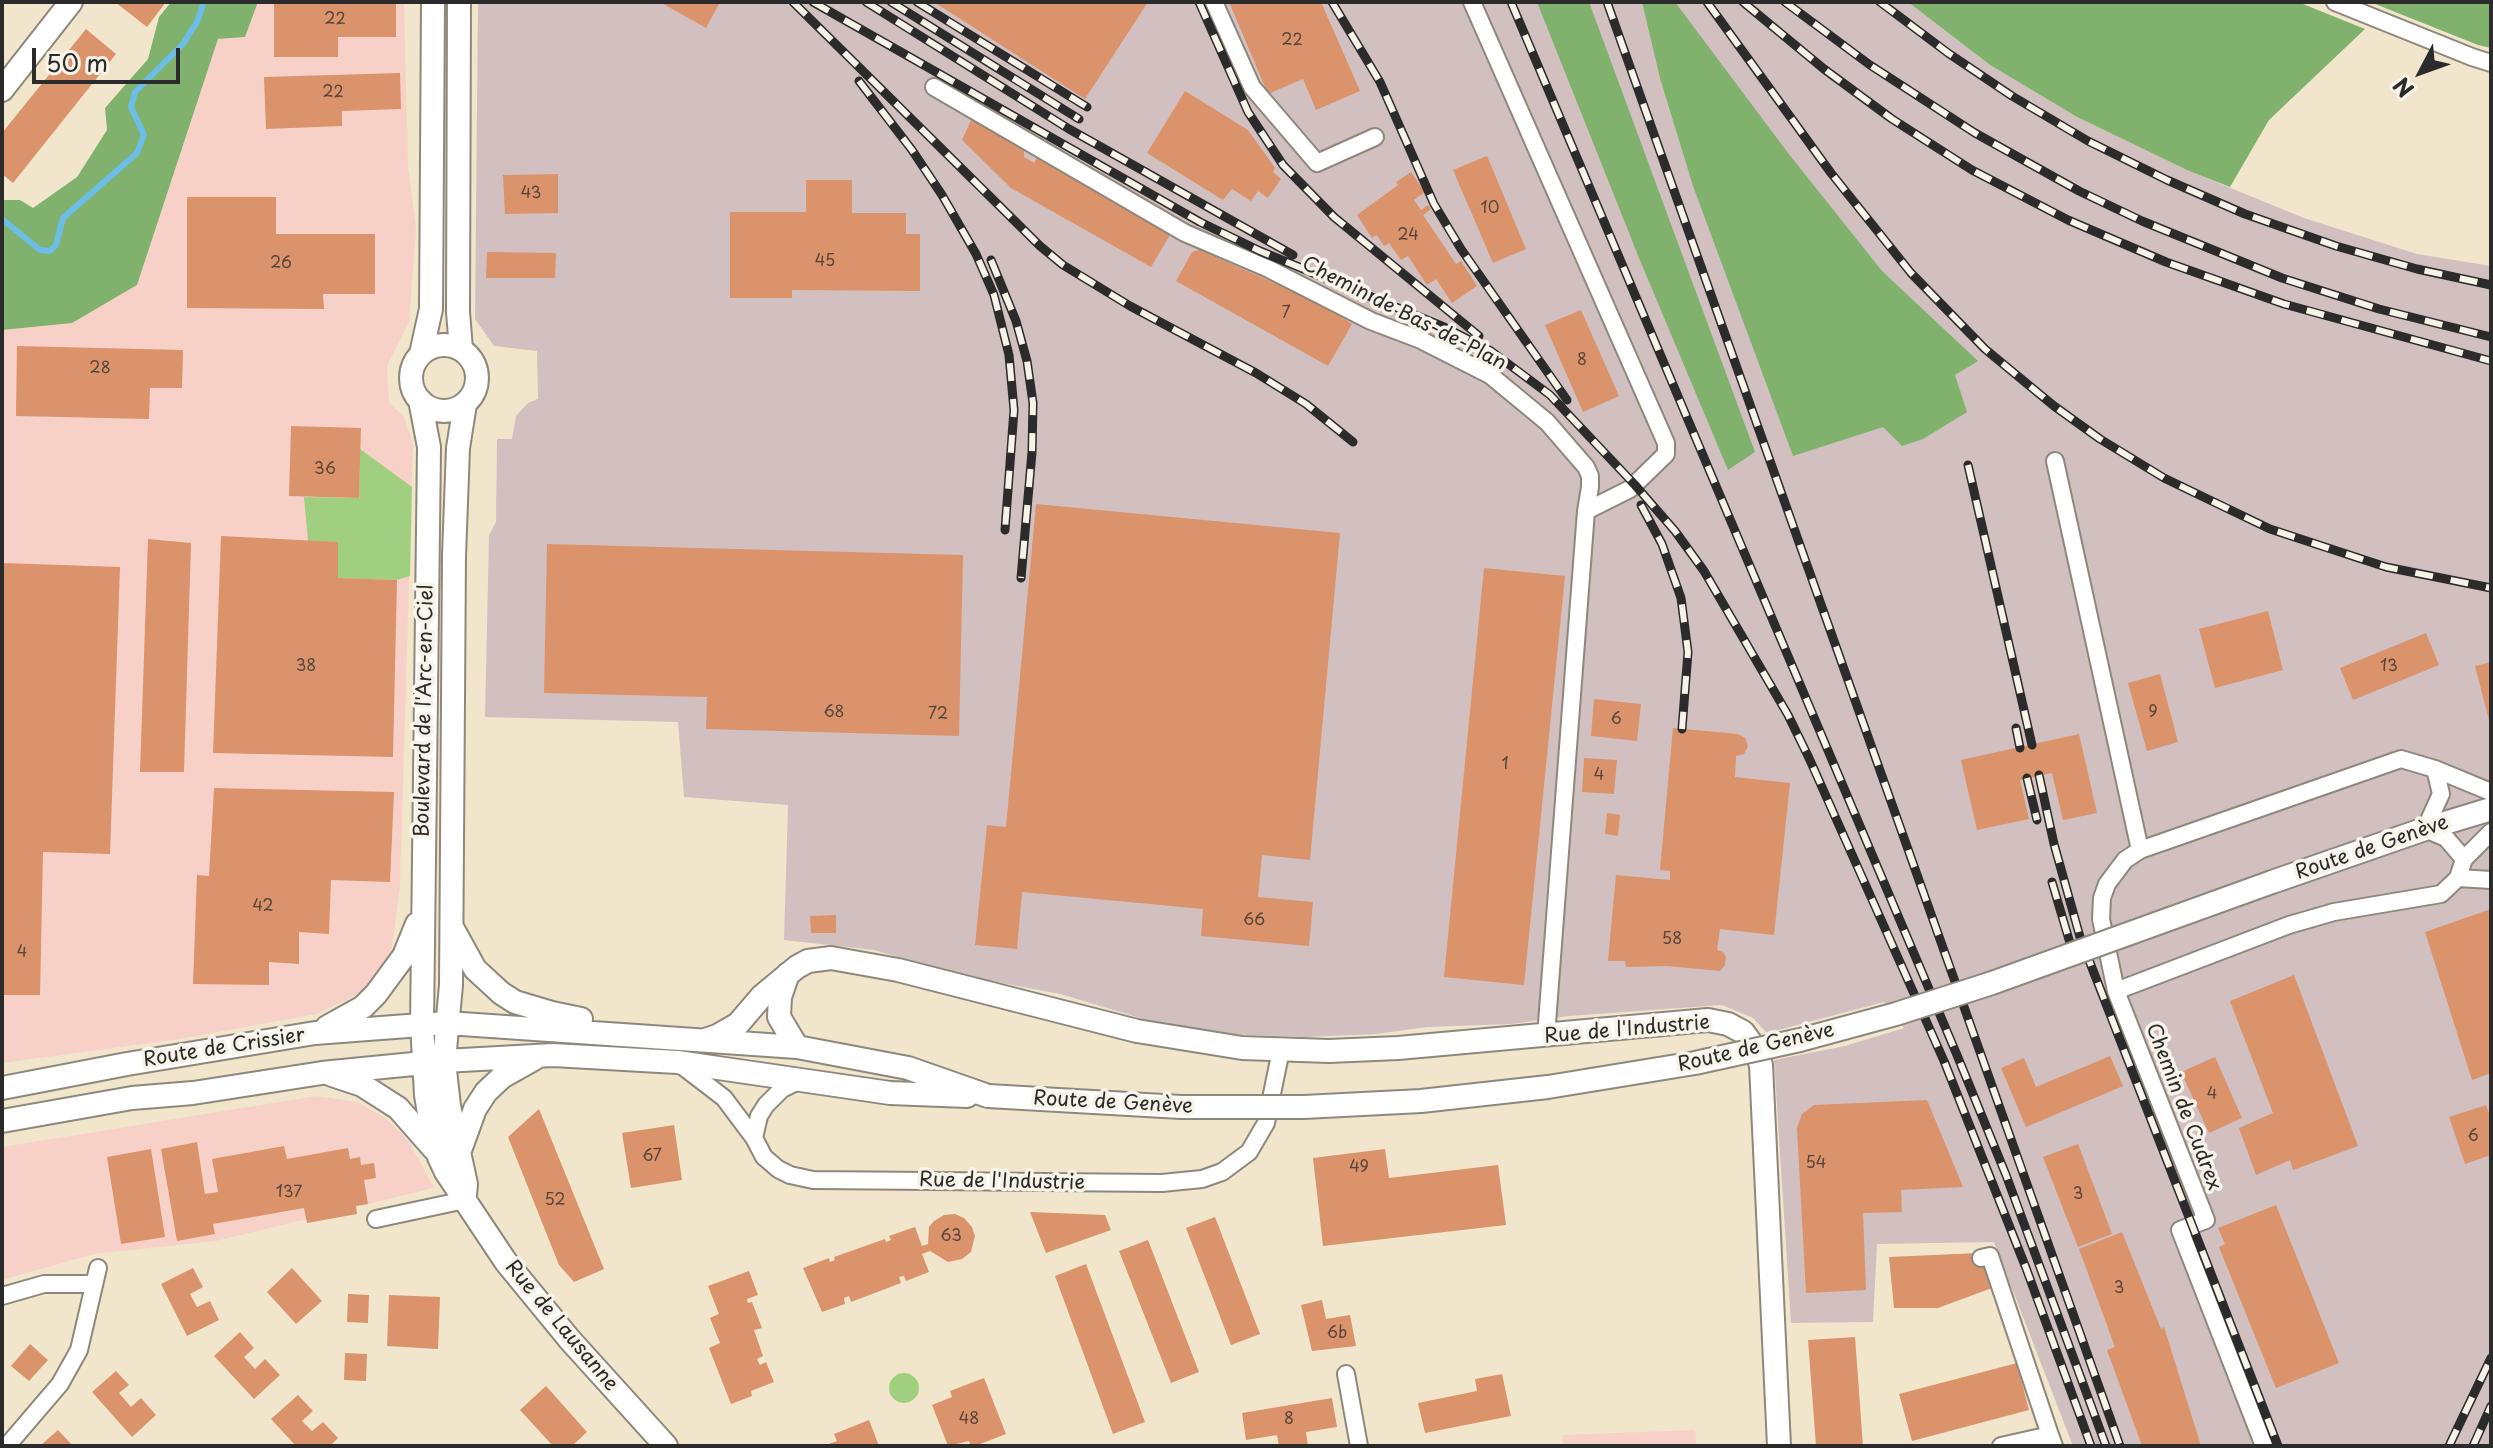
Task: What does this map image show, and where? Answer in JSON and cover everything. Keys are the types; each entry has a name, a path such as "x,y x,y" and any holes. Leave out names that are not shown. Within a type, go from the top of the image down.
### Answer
{"main road":[{"path":"2,90 71,2"},
{"path":"421,354 440,345 461,349 471,358 477,374 475,391 465,404 454,410 429,408 413,390 411,377 414,364 421,354 431,309 433,2"},
{"path":"459,2 458,312 461,349"},
{"name":"Boulevard de l'Arc-en-Ciel","path":"420,400 429,447 422,1024 434,1062"},
{"name":"Boulevard de l'Arc-en-Ciel","path":"447,1023 451,924 454,556 458,448 465,404"},
{"name":"Route de Genève","path":"434,1062 553,1055 677,1062 890,1093 1181,1107 1304,1107 1421,1101 1548,1087 1695,1063 1800,1040 1896,1014 2425,829 2491,809"},
{"path":"315,1033 363,1007 376,994 404,956 422,909"},
{"path":"451,924 475,969 515,1002 552,1013 677,1038"},
{"name":"Rue de l'Industrie","path":"705,1040 738,1024 762,996 788,974 808,961 831,958 898,970 1149,1033 1230,1047 1281,1050 1398,1048 1708,1020 1728,1024 1743,1032 1754,1047 1764,1084 1779,1446"},
{"path":"788,974 780,997 779,1017 797,1047"},
{"name":"Route de Genève","path":"447,1023 797,1047 908,1068 988,1096"},
{"name":"Route de Crissier","path":"2,1088 315,1033 447,1023"},
{"name":"Rue de Lausanne","path":"447,1023 426,1095 465,1200 522,1283 666,1446"},
{"path":"322,1073 381,1095 449,1155 486,1092 517,1066 553,1055"},
{"name":"Route de Crissier","path":"2,1121 132,1098 434,1062"}],"street":[{"path":"1214,2 1252,87 1317,163 1375,137"},
{"path":"1472,2 1666,443 1666,454 1630,489 1586,511"},
{"path":"2335,2 2491,63"},
{"name":"Chemin de Bas-de-Plan","path":"934,87 1185,233 1269,269 1371,321 1421,340 1490,375 1547,422 1586,467 1590,476 1546,1036"},
{"path":"2055,461 2140,850"},
{"name":"Chemin de Cudrex","path":"2264,1446 2180,1230 2206,1220 2116,991 2101,919 2102,898 2113,872 2140,850 2401,759 2491,792"},
{"path":"2435,769 2441,794 2425,829 2446,838 2464,859"},
{"path":"2116,991 2289,925 2334,912 2441,894 2458,878 2464,859 2491,832"},
{"path":"2458,878 2491,880"},
{"name":"Rue de l'Industrie","path":"677,1062 724,1098 764,1157 778,1169 813,1180 1162,1183 1202,1179 1238,1162 1260,1137 1266,1123 1281,1050"},
{"path":"754,1138 759,1116 766,1105 782,1089 798,1081"},
{"path":"376,1219 465,1200"},
{"path":"1981,1258 1990,1256 2052,1440 2001,1446"},
{"path":"2,1296 44,1284 96,1276 79,1350 60,1384 7,1446"},
{"path":"1346,1374 1359,1446"}],"shaded area":[{"path":"258,2 404,2 408,167 416,227 409,322 387,366 389,403 404,416 413,444 400,887 391,954 359,994 317,1014 180,1039 2,1063 2,330 71,323 137,285 218,39 245,37"},
{"path":"478,2 1908,2 1990,65 2077,117 2189,171 2304,218 2417,254 2491,266 2491,1446 2073,1446 1994,1242 1877,1244 1873,1322 1791,1323 1774,1060 1845,1046 1904,1028 1884,1002 1767,1033 1753,1018 1722,1005 1569,1016 1512,1024 1427,1027 1377,1034 1307,1037 1225,1034 1147,1020 1060,994 965,976 874,950 784,940 788,805 684,797 678,722 485,717 489,535 496,522 497,439 512,439 516,416 528,403 538,399 537,351 494,346 475,319"},
{"path":"316,1096 358,1102 388,1120 409,1142 434,1188 216,1241 94,1254 2,1280 2,1147"},
{"path":"1695,1430 1696,1446 1563,1446 1562,1435"}],"green space":[{"path":"171,2 258,2 245,37 218,39 137,285 72,323 2,330 2,200 20,200 33,208 77,177 107,130 105,108 148,59 159,17"},
{"path":"1537,2 1589,2 1755,452 1728,470 1639,258"},
{"path":"1642,2 1675,2 1788,153 1882,271 1978,361 1955,375 1967,412 1923,439 1902,446 1883,427 1793,456 1693,186 1660,78"},
{"path":"1908,2 2298,2 2365,29 2269,120 2230,187 2189,171 2077,117 1990,65"},
{"path":"2370,2 2491,2 2491,48 2478,45"},
{"path":"360,449 412,487 410,576 397,580 338,578 338,543 308,541 304,497 359,498"},
{"path":"904,1373 915,1377 919,1388 915,1399 904,1403 893,1399 889,1388 893,1377"}],"building":[{"path":"115,2 166,2 147,27"},
{"path":"274,2 396,2 396,37 338,37 338,57 274,57"},
{"path":"660,2 720,2 706,28"},
{"path":"934,2 1148,2 1085,99"},
{"path":"1229,2 1321,2 1360,91 1316,110 1303,79 1268,94"},
{"path":"86,29 116,54 13,183 2,174 2,133"},
{"path":"400,73 401,109 342,111 342,126 266,129 264,77"},
{"path":"1185,91 1248,130 1275,168 1273,172 1281,179 1268,198 1258,191 1251,201 1232,189 1223,200 1147,153"},
{"path":"972,118 1024,147 1024,157 1034,163 1037,158 1170,235 1151,267 1011,188 962,140"},
{"path":"1487,156 1526,249 1493,263 1453,170"},
{"path":"1411,172 1425,192 1414,200 1421,210 1428,205 1431,209 1423,215 1456,264 1461,261 1477,286 1452,303 1436,279 1427,285 1408,256 1401,260 1389,243 1384,246 1377,235 1372,238 1357,215"},
{"path":"558,174 558,213 505,214 503,175"},
{"path":"806,180 852,180 852,213 906,213 906,234 920,234 920,291 792,290 792,298 730,298 730,212 806,212"},
{"path":"187,197 276,197 276,234 375,234 375,294 323,294 324,309 187,308"},
{"path":"1199,250 1322,304 1352,324 1328,366 1176,281 1192,252"},
{"path":"487,252 556,253 555,278 486,278"},
{"path":"1581,310 1619,396 1583,412 1545,325"},
{"path":"17,346 183,350 182,388 150,388 149,419 16,416"},
{"path":"291,426 361,428 359,498 289,496"},
{"path":"1036,504 1340,533 1310,860 1262,855 1258,897 1313,902 1309,946 1201,936 1203,909 1022,892 1017,949 975,945 987,825 1006,827"},
{"path":"221,536 338,542 338,578 397,580 393,757 213,753"},
{"path":"148,539 191,543 184,772 140,772"},
{"path":"547,544 963,555 959,736 706,729 707,697 544,693"},
{"path":"2,563 120,567 110,854 43,852 40,995 2,995"},
{"path":"1484,568 1565,576 1524,985 1444,977"},
{"path":"2268,611 2283,670 2215,688 2199,629"},
{"path":"2426,633 2439,665 2353,700 2340,668"},
{"path":"2491,662 2491,724 2490,724 2475,666"},
{"path":"2160,674 2178,742 2147,751 2128,683"},
{"path":"1594,699 1641,704 1637,741 1591,736"},
{"path":"1673,728 1738,734 1745,738 1748,746 1744,754 1736,756 1735,777 1790,783 1774,935 1720,929 1717,950 1726,957 1720,971 1667,966 1626,967 1625,961 1608,961 1616,875 1670,880 1670,871 1660,870"},
{"path":"2079,734 2097,813 2063,820 2052,773 2020,780 2029,819 1977,830 1961,760"},
{"path":"1584,758 1617,760 1614,794 1582,792"},
{"path":"214,788 394,792 390,882 331,880 329,934 299,932 299,964 269,962 269,985 193,984 197,875 209,876"},
{"path":"1607,813 1620,815 1618,836 1605,834"},
{"path":"2491,909 2491,1073 2472,1080 2425,932"},
{"path":"836,915 836,933 811,933 810,916"},
{"path":"2294,975 2358,1146 2293,1170 2290,1160 2256,1175 2239,1128 2273,1113 2230,1001"},
{"path":"2110,1056 2123,1086 2026,1127 2001,1068 2024,1058 2036,1087"},
{"path":"2215,1057 2242,1118 2209,1133 2181,1072"},
{"path":"1927,1100 1963,1187 1901,1190 1902,1212 1863,1213 1866,1290 1806,1293 1797,1128 1802,1114 1814,1105"},
{"path":"2486,1105 2491,1118 2491,1155 2465,1164 2449,1117"},
{"path":"539,1109 604,1269 574,1282 559,1265 508,1137"},
{"path":"674,1125 682,1180 631,1188 622,1133"},
{"path":"197,1142 205,1194 218,1192 212,1159 284,1146 287,1159 348,1148 350,1159 360,1157 361,1165 374,1163 376,1178 364,1180 368,1204 356,1206 357,1214 307,1223 304,1208 213,1224 215,1234 177,1241 161,1149"},
{"path":"2078,1144 2112,1234 2078,1247 2043,1157"},
{"path":"151,1149 165,1237 121,1244 107,1157"},
{"path":"1385,1149 1389,1178 1498,1165 1506,1225 1323,1246 1313,1158"},
{"path":"2276,1205 2339,1363 2276,1388 2219,1247 2225,1244 2218,1228"},
{"path":"1030,1212 1105,1215 1111,1230 1046,1253"},
{"path":"955,1214 964,1218 975,1236 971,1252 962,1259 948,1262 930,1251 922,1254 929,1272 906,1281 904,1276 899,1277 901,1283 851,1302 849,1296 844,1298 845,1304 822,1312 803,1268 829,1258 830,1262 835,1260 834,1257 885,1239 886,1242 891,1240 889,1236 915,1227 922,1246 928,1244 929,1227 934,1221 944,1215"},
{"path":"1215,1217 1260,1334 1231,1345 1186,1228"},
{"path":"2122,1232 2161,1329 2164,1327 2201,1446 2142,1446 2107,1350 2115,1347 2079,1249"},
{"path":"1148,1240 1199,1372 1171,1383 1119,1251"},
{"path":"1979,1253 1992,1288 1938,1308 1894,1308 1889,1257"},
{"path":"1086,1264 1145,1422 1113,1434 1055,1276"},
{"path":"193,1268 203,1287 190,1294 197,1307 210,1301 219,1320 187,1336 161,1284"},
{"path":"292,1268 322,1301 296,1324 267,1292"},
{"path":"749,1271 758,1295 747,1299 748,1303 752,1302 762,1328 754,1330 763,1356 757,1359 760,1365 766,1362 774,1382 751,1391 752,1396 731,1404 709,1348 720,1343 710,1318 719,1314 708,1286"},
{"path":"348,1294 369,1295 368,1323 347,1322"},
{"path":"389,1295 440,1297 438,1349 387,1346"},
{"path":"1322,1300 1326,1319 1350,1315 1356,1346 1312,1351 1301,1305"},
{"path":"240,1332 254,1348 244,1357 255,1369 265,1359 280,1375 254,1399 214,1356"},
{"path":"1855,1337 1863,1446 1816,1446 1808,1340"},
{"path":"30,1344 48,1360 29,1381 11,1366"},
{"path":"345,1353 367,1354 366,1381 344,1380"},
{"path":"2017,1363 2029,1410 1912,1441 1899,1394"},
{"path":"116,1371 129,1385 119,1393 131,1407 141,1398 156,1415 132,1437 92,1392"},
{"path":"1502,1374 1511,1416 1425,1433 1418,1403 1477,1391 1475,1379"},
{"path":"984,1378 1006,1434 975,1446 971,1446 969,1441 948,1446 932,1405 952,1397 950,1391"},
{"path":"546,1386 587,1432 572,1446 553,1446 520,1410"},
{"path":"298,1395 313,1411 302,1421 312,1431 323,1422 338,1438 330,1446 296,1446 271,1419"},
{"path":"1332,1398 1337,1427 1306,1432 1308,1446 1279,1446 1277,1435 1246,1440 1242,1413"},
{"path":"869,1420 879,1446 823,1446 837,1441 834,1434"},
{"path":"58,1430 73,1446 40,1446"}],"waterway":[{"path":"2,219 40,250 50,251 56,245 63,218 137,153 144,135 131,107 135,92 183,44 197,22 204,2"}],"railway":[{"path":"793,2 1040,246 1063,265 1130,306 1256,373 1306,404 1353,442"},
{"path":"813,2 1200,222 1260,251 1444,327 1491,351 1550,395 1635,485 1675,531 1704,571 1788,715 1809,758 1944,1061 2026,1268 2091,1446"},
{"path":"866,2 1069,129 1293,255"},
{"path":"891,2 1079,119"},
{"path":"917,2 1087,107"},
{"path":"1199,2 1248,112 1283,165 1334,217 1479,336"},
{"path":"1332,2 1380,82 1434,204 1461,249 1567,400"},
{"path":"1511,2 1957,1055 2006,1175 2106,1446"},
{"path":"1607,2 2120,1446"},
{"path":"1707,2 1831,173 1911,273 1985,349 2054,406 2100,439 2164,478 2270,529 2386,567 2491,588"},
{"path":"1743,2 1824,69 1892,119 1972,170 2068,220 2166,262 2284,304 2491,361"},
{"path":"1785,2 1870,65 1975,133 2079,191 2142,221 2282,278 2379,309 2491,337"},
{"path":"1880,2 2012,96 2088,141 2167,180 2245,214 2336,246 2417,269 2491,285"},
{"path":"859,81 942,195 976,254 994,295 1009,355 1014,410 1005,530"},
{"path":"991,260 1016,321 1027,361 1033,403 1021,578"},
{"path":"1968,465 2032,745"},
{"path":"1641,505 1662,544 1681,598 1688,652 1682,729"},
{"path":"2016,728 2020,748"},
{"path":"2039,775 2080,937 2278,1446"},
{"path":"2027,778 2037,820"},
{"path":"2052,882 2070,943"},
{"path":"2449,1446 2491,1358"},
{"path":"2473,1446 2491,1406"}]}
